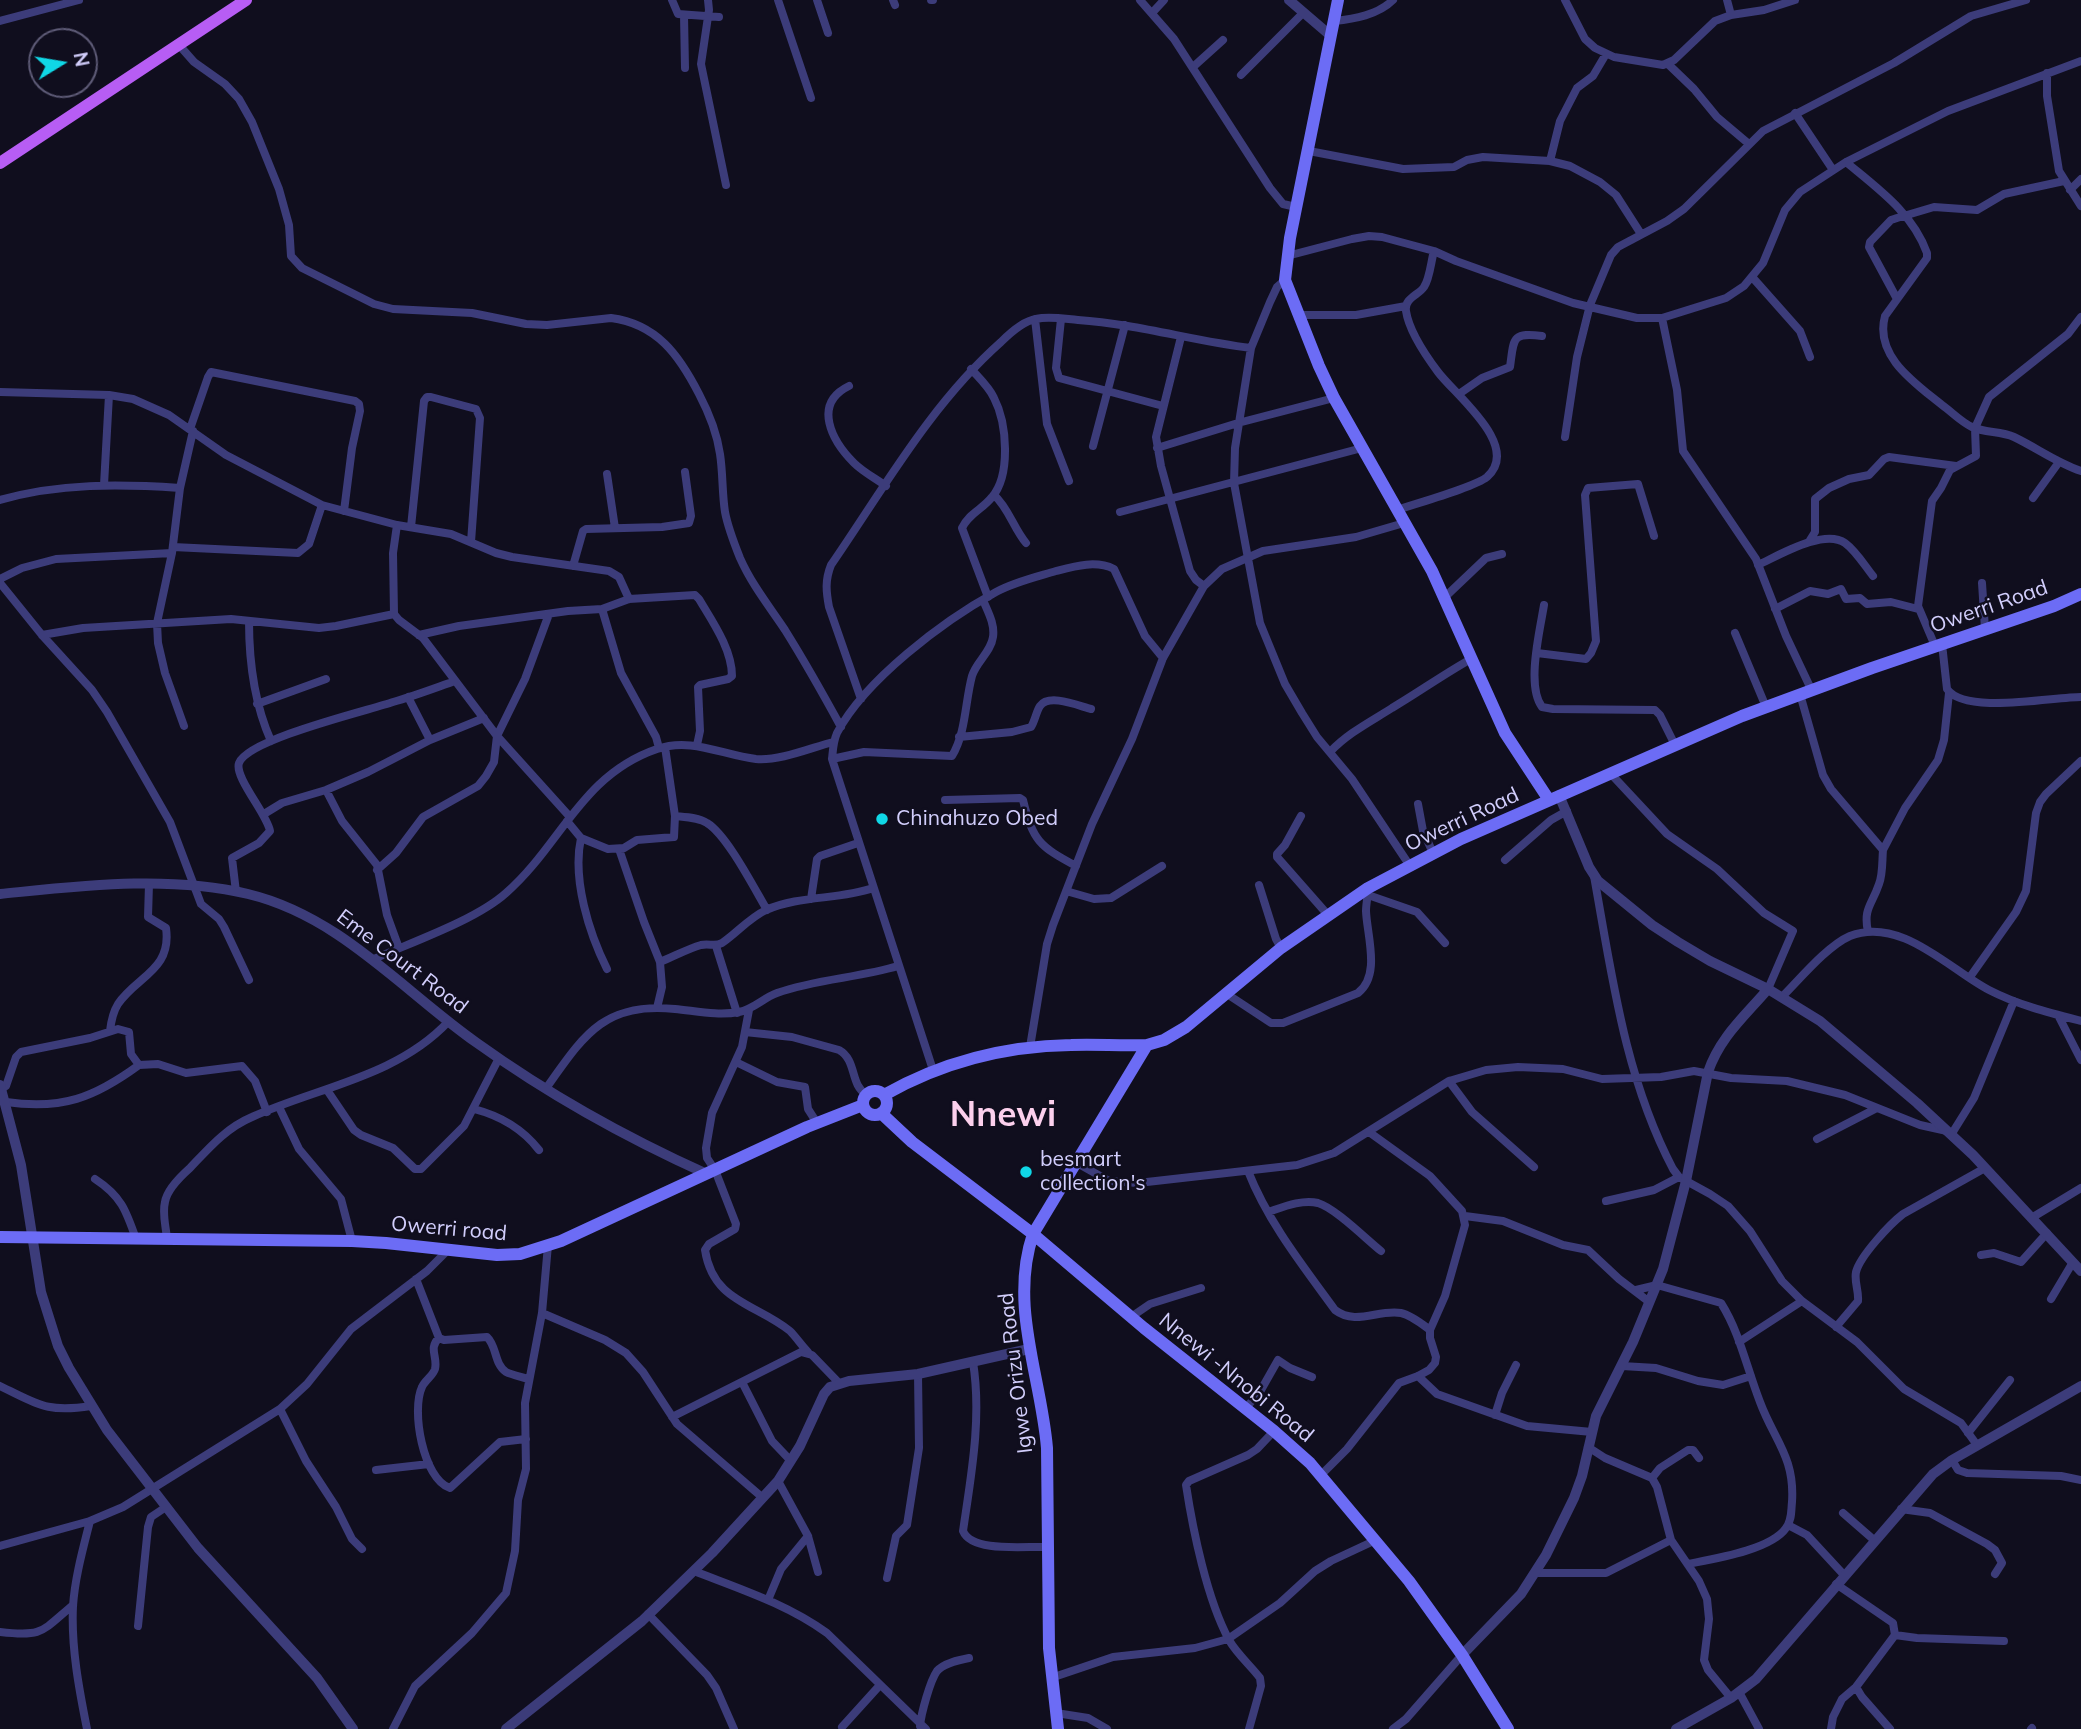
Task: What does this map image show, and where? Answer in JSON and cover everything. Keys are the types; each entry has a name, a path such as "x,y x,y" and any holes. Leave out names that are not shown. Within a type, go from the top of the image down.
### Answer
{"main road":[{"path":"0,163 246,0"},
{"path":"1338,0 1296,207 1285,280 1334,398 1445,597 1505,733 1554,798"},
{"name":"Owerri Road","path":"884,1095 933,1070 990,1053 1030,1047 1147,1045 1174,1035 1281,948 1328,915 1433,853 1766,706 2054,607 2081,594"},
{"name":"Igwe Orizu Road","path":"1058,1729 1051,1678 1045,1424 1024,1314 1027,1253 1033,1234 1147,1045"},
{"path":"875,1091 884,1095 886,1107 881,1113 870,1114 865,1100 875,1091"},
{"name":"Owerri road","path":"0,1237 386,1242 509,1255 548,1245 865,1100"},
{"name":"Nnewi -Nnobi Road","path":"881,1113 912,1142 1033,1234 1131,1317 1274,1431 1321,1475 1409,1581 1462,1655 1508,1729"}],"street":[{"path":"1,18 79,0"},
{"path":"672,0 678,14 719,18"},
{"path":"708,0 702,74 726,185"},
{"path":"778,0 811,98"},
{"path":"817,0 828,33"},
{"path":"1140,0 1174,39 1270,188 1283,204 1296,207"},
{"path":"1152,13 1164,0"},
{"path":"1289,0 1331,36"},
{"path":"1334,21 1354,19 1378,10 1393,0"},
{"path":"1566,0 1584,39 1614,57 1668,64 1695,89 1717,117 1749,145"},
{"path":"1727,0 1731,15"},
{"path":"1668,64 1709,25 1731,15 1764,10 1795,0"},
{"path":"1565,437 1577,357 1590,305 1611,255 1618,247 1684,209 1763,131 1894,63 1971,16 2022,0"},
{"path":"1241,75 1303,13"},
{"path":"684,15 685,68"},
{"path":"1193,67 1223,40"},
{"path":"179,45 194,62 225,84 239,99 252,122 279,189 289,225 291,256 302,268 374,304 393,309 472,313 526,324 547,325 621,319 640,325 677,354 715,430 720,453 725,512 741,559 758,594 812,673 841,727"},
{"path":"1550,161 1560,121 1577,88 1584,80 1593,76 1606,54"},
{"path":"1287,256 1369,236 1414,244 1552,296 1637,318 1662,318 1726,298 1753,278 1763,263 1785,210 1800,192 1846,162 1948,111 2081,61"},
{"path":"2048,73 2047,96 2059,171 2081,206"},
{"path":"1796,113 1833,170"},
{"path":"1309,151 1404,169 1454,167 1467,160 1483,157 1550,161 1570,166 1600,182 1616,195 1641,234"},
{"path":"1846,162 1906,215 1924,246 1927,258 1885,316 1883,323 1887,347 1899,368 1917,385 1975,428 2012,436 2081,471"},
{"path":"2070,190 2081,179"},
{"path":"1897,299 1869,247 1870,242 1891,220 1934,208 1972,211 2004,194 2064,181"},
{"path":"1397,510 1487,478 1495,467 1496,444 1482,420 1438,373 1412,328 1406,306 1425,286 1434,251"},
{"path":"1753,278 1800,331 1810,357"},
{"path":"1285,280 1269,302 1251,348 1235,448 1234,482 1260,624 1285,684 1302,713 1352,779 1410,866"},
{"path":"1299,316 1356,314 1406,306"},
{"path":"1868,932 1867,908 1882,877 1883,850 1905,808 1938,760 1944,740 1949,693 1939,645 1918,609 1932,501 1950,470 1976,456 1975,428 1989,397 2068,334 2081,317"},
{"path":"1662,318 1677,390 1683,450 1758,565 1806,692 1823,775 1831,789 1883,850"},
{"path":"861,699 829,607 826,577 831,565 911,445 971,369 1005,337 1035,319 1061,319 1125,325 1251,348"},
{"path":"1035,319 1046,424 1069,481"},
{"path":"1061,319 1056,368 1059,378 1163,406"},
{"path":"1093,446 1125,325"},
{"path":"1459,394 1482,378 1510,366 1518,335 1542,336"},
{"path":"1181,337 1156,437 1157,448 1191,570 1196,580 1204,586"},
{"path":"832,759 863,752 914,753 948,758 955,752 972,675 990,647 993,637 986,599 962,528 972,514 994,495 1005,463 1002,417 987,387 971,369"},
{"path":"184,726 165,673 158,643 157,623 172,550 191,430 211,372 359,404 344,511"},
{"path":"849,386 838,392 828,411 835,440 855,463 886,486"},
{"path":"0,392 109,395 133,399 149,405 191,430 226,455 322,505 397,525 451,534 512,557 609,571 619,577 629,599"},
{"path":"104,485 109,395"},
{"path":"411,527 424,401 431,397 475,409 480,418 471,542"},
{"path":"1157,448 1334,398"},
{"path":"1120,512 1362,448"},
{"path":"1810,540 1815,532 1815,499 1829,488 1849,479 1870,475 1884,459 1889,457 1955,466"},
{"path":"2033,498 2060,462"},
{"path":"573,566 583,531 592,528 662,527 689,523 691,516 685,472"},
{"path":"607,474 615,528"},
{"path":"1537,653 1586,659 1596,641 1586,495 1588,488 1638,484 1654,536"},
{"path":"0,500 83,486 180,488"},
{"path":"994,495 1001,501 1017,533 1026,543"},
{"path":"1,583 22,568 56,559 172,550 298,553 309,544 322,505"},
{"path":"1030,1047 1047,944 1066,891 1164,658 1204,586 1222,569 1247,556 1287,546 1356,537 1404,523"},
{"path":"397,525 393,553 394,614 419,635 497,736 569,819 581,838 608,849 619,849 637,840 671,839 675,834 675,816 662,747 616,662 602,609"},
{"path":"1758,565 1810,540 1843,541 1873,576"},
{"path":"1445,597 1486,558 1502,554"},
{"path":"933,1070 832,759 833,743 841,727 861,699 899,660 986,599 1018,583 1072,567 1107,566 1114,569 1145,636 1164,658"},
{"path":"0,567 1,583 42,635 92,690 107,712 170,822 204,909 219,919 249,979"},
{"path":"1982,583 1985,629"},
{"path":"1775,609 1810,592 1828,594 1841,589 1846,599 1860,598 1867,604 1898,603 1918,609"},
{"path":"419,635 459,626 602,609 629,599 695,595 723,643 732,676 698,687 700,731 697,745"},
{"path":"1544,605 1534,677 1542,707 1655,710 1675,745"},
{"path":"42,635 83,628 231,619 319,628 394,614"},
{"path":"377,870 396,853 423,817 478,786 494,762 497,736 525,679 549,614"},
{"path":"249,621 249,654 257,704 271,741"},
{"path":"1735,634 1766,706"},
{"path":"1329,752 1349,734 1471,659"},
{"path":"257,704 326,679"},
{"path":"236,892 232,858 268,836 270,831 264,814 242,778 239,764 251,751 271,741 455,681"},
{"path":"1949,693 1969,701 1994,702 2081,697"},
{"path":"408,698 430,740"},
{"path":"959,737 1012,732 1031,727 1041,705 1047,701 1091,709"},
{"path":"264,814 282,803 326,790 386,764 430,740 484,718"},
{"path":"374,959 466,918 506,893 604,777 637,757 662,747 697,745 764,759 833,743"},
{"path":"1970,977 2016,912 2026,891 2039,802 2081,761"},
{"path":"1393,1729 1406,1719 1462,1655 1521,1594 1535,1573 1574,1498 1596,1416 1643,1319 1674,1233 1683,1179 1708,1072 1720,1043 1768,989 1793,931 1790,926 1764,913 1717,869 1667,834 1611,774"},
{"path":"326,790 342,821 370,855 377,870 387,915 399,948"},
{"path":"944,800 1020,798 1038,842 1076,866"},
{"path":"1554,798 1567,811 1594,876 1617,1007 1635,1079 1668,1161 1683,1179 1728,1206 1750,1231 1782,1281 1802,1301 1873,1357 1895,1382 1952,1417 1977,1445"},
{"path":"1418,804 1423,831 1433,853"},
{"path":"1505,860 1551,820 1567,811"},
{"path":"675,816 705,821 713,827 724,840 767,910"},
{"path":"1301,816 1278,853 1278,858 1328,915"},
{"path":"581,838 579,866 587,918 607,969"},
{"path":"811,900 817,859 858,844"},
{"path":"619,849 660,962 662,987 657,1008"},
{"path":"1066,891 1103,900 1122,892 1162,866"},
{"path":"1594,876 1622,901 1678,942 1768,989 1820,1021 1949,1133 2033,1217 2077,1267 2051,1299"},
{"path":"110,1031 118,1004 163,958 168,938 166,928 148,917 149,884"},
{"name":"Eme Court Road","path":"0,894 149,884 194,885 236,892 278,905 324,926 374,959 448,1022 499,1058 635,1140 711,1172"},
{"path":"1258,885 1281,948"},
{"path":"660,962 698,946 716,946 767,910 856,894 873,888"},
{"path":"1227,994 1272,1023 1283,1023 1358,993 1364,988 1370,970 1368,892 1418,912 1446,943"},
{"path":"1782,997 1835,945 1850,936 1868,932 1913,941 1988,989 2014,1001 2081,1021"},
{"path":"716,946 737,1013"},
{"path":"547,1087 578,1044 610,1018 628,1011 657,1008 737,1013 749,1010 775,994 898,965"},
{"path":"1949,1133 1974,1098 2014,1001"},
{"path":"749,1010 736,1062 712,1114 707,1158 736,1224 735,1229 709,1244 705,1250 713,1277 719,1286 790,1331 839,1383"},
{"path":"2057,1015 2081,1060"},
{"path":"167,1239 164,1203 177,1182 221,1136 251,1117 389,1065 412,1053 448,1022"},
{"path":"139,1065 131,1054 129,1032 125,1029 110,1031 17,1054 6,1086 1,1088 21,1165 36,1271 48,1319 69,1368 91,1406 153,1491 219,1573 317,1678 353,1729"},
{"path":"745,1032 792,1037 846,1053 865,1100"},
{"path":"327,1090 354,1130 393,1148 415,1168 421,1169 456,1136 474,1110 499,1058"},
{"path":"736,1062 777,1082 805,1087 807,1109 817,1124"},
{"path":"6,1102 35,1106 100,1092 139,1065 159,1064 186,1073 242,1066 255,1081 267,1112"},
{"path":"1076,1163 1109,1181 1138,1183 1248,1171 1313,1160 1334,1153 1449,1081 1486,1070 1518,1067 1556,1068 1602,1079 1661,1077 1694,1071 1741,1079 1787,1081 1845,1095 1920,1125 1949,1133"},
{"path":"1449,1081 1472,1112 1534,1167"},
{"path":"279,1107 299,1149 341,1199 352,1241"},
{"path":"1817,1139 1877,1108"},
{"path":"474,1110 498,1116 515,1126 528,1136 539,1150"},
{"path":"1369,1132 1430,1176 1465,1216 1503,1221 1563,1245 1588,1250 1648,1301"},
{"path":"1836,1326 1858,1301 1856,1279 1859,1266 1893,1222 1985,1168"},
{"path":"1248,1171 1283,1239 1335,1310 1357,1318 1402,1313 1430,1330"},
{"path":"94,1179 113,1191 121,1201 136,1239"},
{"path":"1606,1201 1654,1190 1683,1179"},
{"path":"2033,1217 2081,1188"},
{"path":"1268,1212 1294,1204 1317,1203 1381,1251"},
{"path":"1321,1475 1347,1449 1399,1383 1418,1376 1436,1363 1430,1330 1457,1259 1465,1216"},
{"path":"1981,1255 1994,1253 2021,1262 2047,1233"},
{"path":"393,1729 415,1686 472,1633 506,1593 519,1518 518,1500 526,1469 528,1379 542,1313 548,1245"},
{"path":"0,1546 90,1521 123,1507 153,1491 280,1409 307,1384 351,1329 416,1279 448,1250"},
{"path":"416,1279 439,1338 444,1340 486,1337 491,1341 501,1366 507,1372 528,1379"},
{"path":"1636,1290 1657,1285 1721,1303 1739,1342 1766,1419 1777,1435 1789,1466 1793,1496 1788,1525 1779,1535 1746,1551 1688,1564"},
{"path":"1131,1317 1150,1304 1201,1288"},
{"path":"1739,1342 1802,1301"},
{"path":"542,1313 605,1340 626,1353 643,1372 672,1418 691,1438 763,1498"},
{"path":"439,1338 433,1348 435,1368 420,1390 420,1435 429,1464 444,1486 450,1488 500,1442 526,1438"},
{"path":"506,1729 648,1614 694,1571 778,1481 800,1446 824,1394 830,1387 864,1378 918,1374 1029,1349"},
{"path":"672,1418 801,1352 808,1352"},
{"path":"1246,1408 1261,1390 1278,1360 1312,1377"},
{"path":"973,1362 976,1380 973,1461 963,1531 969,1540 988,1546 1046,1547"},
{"path":"1495,1415 1516,1365"},
{"path":"1622,1366 1656,1368 1698,1381 1723,1385 1751,1376"},
{"path":"887,1578 897,1536 907,1525 919,1448 918,1374"},
{"path":"1418,1376 1437,1394 1527,1426 1592,1432"},
{"path":"1968,1433 2010,1380"},
{"path":"742,1382 772,1441 790,1460"},
{"path":"0,1386 41,1407 64,1409 91,1406"},
{"path":"1676,1729 1735,1695 1756,1679 1933,1474 1977,1445 2081,1386"},
{"path":"280,1409 306,1461 336,1507 352,1539 362,1549"},
{"path":"1249,1729 1261,1681 1228,1639 1212,1594 1185,1485 1248,1455 1274,1431"},
{"path":"1588,1447 1605,1458 1651,1478 1657,1487 1671,1540 1699,1581 1707,1599 1709,1619 1704,1660 1708,1670 1735,1695 1759,1729"},
{"path":"1651,1478 1660,1468 1688,1450 1693,1450 1699,1458"},
{"path":"1952,1460 1958,1470 1967,1473 2061,1476 2081,1480"},
{"path":"376,1470 429,1464"},
{"path":"778,1481 808,1536 818,1572"},
{"path":"138,1626 148,1527 151,1517 166,1507"},
{"path":"1901,1510 1930,1513 1987,1544 1995,1550 2002,1563 1995,1574"},
{"path":"1843,1513 1874,1540"},
{"path":"87,1729 74,1649 73,1605 90,1521"},
{"path":"1788,1525 1807,1535 1840,1580 1893,1623 1895,1634 1856,1688 1842,1699 1833,1717 1831,1729"},
{"path":"768,1600 781,1569 808,1536"},
{"path":"1051,1678 1112,1657 1195,1648 1228,1639 1280,1603 1315,1571 1376,1540"},
{"path":"1535,1573 1606,1573 1671,1540"},
{"path":"694,1571 801,1615 827,1633 922,1727"},
{"path":"0,1633 33,1635 44,1630 73,1605"},
{"path":"648,1614 707,1675 716,1688 734,1729"},
{"path":"1895,1634 1917,1638 2004,1641"},
{"path":"922,1727 937,1671 950,1663 969,1658"},
{"path":"842,1727 880,1685"},
{"path":"1856,1688 1891,1729"},
{"path":"1056,1713 1088,1718 1107,1729"}],"place":[{"name":"Chinahuzo Obed","path":"882,819"},
{"name":"besmart collection's","path":"1026,1172"}],"district":[{"name":"Nnewi","path":"1003,1115"}]}
